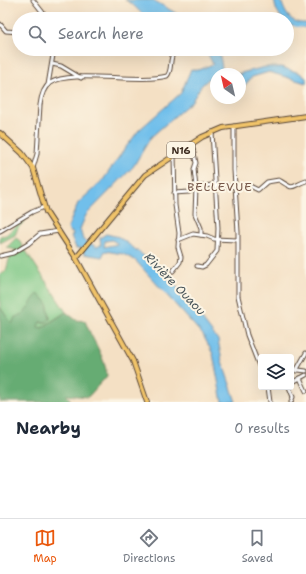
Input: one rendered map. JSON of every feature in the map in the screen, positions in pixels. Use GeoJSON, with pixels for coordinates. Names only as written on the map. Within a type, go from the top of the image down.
{"type":"FeatureCollection","features":[{"type":"Feature","properties":{"kind":"main road","name":"N16"},"geometry":{"type":"LineString","coordinates":[[76,258],[140,180],[174,154],[212,132],[234,126],[306,116]]}},
{"type":"Feature","properties":{"kind":"main road"},"geometry":{"type":"LineString","coordinates":[[0,134],[22,153],[33,168],[38,179],[44,207],[76,258],[133,361],[147,402]]}},
{"type":"Feature","properties":{"kind":"street"},"geometry":{"type":"LineString","coordinates":[[33,0],[42,12]]}},
{"type":"Feature","properties":{"kind":"street"},"geometry":{"type":"LineString","coordinates":[[0,24],[6,30],[12,31]]}},
{"type":"Feature","properties":{"kind":"street"},"geometry":{"type":"LineString","coordinates":[[33,168],[37,154],[41,98],[48,85],[53,56]]}},
{"type":"Feature","properties":{"kind":"street"},"geometry":{"type":"LineString","coordinates":[[48,85],[58,79],[108,78],[131,80],[167,76],[170,69],[170,60],[172,56]]}},
{"type":"Feature","properties":{"kind":"street"},"geometry":{"type":"LineString","coordinates":[[52,64],[62,66],[82,78]]}},
{"type":"Feature","properties":{"kind":"street"},"geometry":{"type":"LineString","coordinates":[[234,126],[238,296],[247,336],[258,364]]}},
{"type":"Feature","properties":{"kind":"street"},"geometry":{"type":"LineString","coordinates":[[197,266],[202,267],[210,262],[217,251],[219,239],[212,132]]}},
{"type":"Feature","properties":{"kind":"street"},"geometry":{"type":"LineString","coordinates":[[192,144],[196,163],[194,169],[196,187],[195,214],[201,228],[201,235]]}},
{"type":"Feature","properties":{"kind":"street"},"geometry":{"type":"LineString","coordinates":[[173,271],[180,262],[174,193],[174,154]]}},
{"type":"Feature","properties":{"kind":"street"},"geometry":{"type":"LineString","coordinates":[[174,193],[188,192],[196,187],[215,186],[252,186],[255,190],[258,190],[267,182],[279,180],[288,187],[292,187],[306,181]]}},
{"type":"Feature","properties":{"kind":"street"},"geometry":{"type":"LineString","coordinates":[[0,231],[32,212],[44,207]]}},
{"type":"Feature","properties":{"kind":"street"},"geometry":{"type":"LineString","coordinates":[[0,256],[13,253],[20,247],[28,244],[40,234],[59,231]]}},
{"type":"Feature","properties":{"kind":"street"},"geometry":{"type":"LineString","coordinates":[[178,240],[193,234],[214,239],[237,240]]}},
{"type":"Feature","properties":{"kind":"street"},"geometry":{"type":"LineString","coordinates":[[306,353],[296,371],[306,371]]}},
{"type":"Feature","properties":{"kind":"street"},"geometry":{"type":"LineString","coordinates":[[294,381],[306,375]]}},
{"type":"Feature","properties":{"kind":"street"},"geometry":{"type":"LineString","coordinates":[[300,378],[306,391]]}},
{"type":"Feature","properties":{"kind":"street"},"geometry":{"type":"LineString","coordinates":[[268,390],[270,402]]}},
{"type":"Feature","properties":{"kind":"street"},"geometry":{"type":"LineString","coordinates":[[290,390],[294,397],[291,402]]}},
{"type":"Feature","properties":{"kind":"green space"},"geometry":{"type":"Polygon","coordinates":[[[24,219],[15,235],[0,243],[0,236],[6,235],[24,219]]]}},
{"type":"Feature","properties":{"kind":"green space"},"geometry":{"type":"Polygon","coordinates":[[[16,238],[20,241],[24,251],[26,251],[66,312],[41,328],[38,327],[37,323],[47,322],[50,319],[47,302],[38,294],[31,307],[12,325],[0,307],[0,275],[6,271],[10,256],[16,250],[8,248],[8,246],[16,238]]]}},
{"type":"Feature","properties":{"kind":"green space"},"geometry":{"type":"Polygon","coordinates":[[[38,294],[47,302],[50,319],[47,322],[40,322],[38,327],[42,328],[66,312],[76,320],[85,321],[104,362],[107,376],[88,397],[66,395],[71,400],[69,402],[0,402],[0,307],[12,324],[15,317],[26,310],[38,294]]]}},
{"type":"Feature","properties":{"kind":"water"},"geometry":{"type":"Polygon","coordinates":[[[125,0],[153,0],[174,12],[140,12],[125,0]]]}},
{"type":"Feature","properties":{"kind":"water"},"geometry":{"type":"Polygon","coordinates":[[[274,0],[281,0],[286,12],[278,12],[274,0]]]}},
{"type":"Feature","properties":{"kind":"water"},"geometry":{"type":"Polygon","coordinates":[[[294,21],[306,23],[306,28],[294,25],[294,21]]]}},
{"type":"Feature","properties":{"kind":"water"},"geometry":{"type":"Polygon","coordinates":[[[209,56],[220,56],[222,68],[210,68],[210,78],[201,86],[192,101],[151,137],[133,167],[86,215],[80,229],[83,240],[97,247],[101,245],[100,238],[106,234],[119,237],[144,256],[179,289],[218,340],[222,361],[236,402],[222,402],[213,354],[203,335],[135,260],[123,254],[105,251],[102,257],[84,254],[83,248],[76,248],[71,236],[73,235],[72,232],[70,233],[68,227],[78,203],[103,180],[139,130],[181,93],[191,69],[198,70],[213,64],[209,56]],[[112,240],[105,241],[104,247],[118,244],[112,240]]]}},
{"type":"Feature","properties":{"kind":"water"},"geometry":{"type":"Polygon","coordinates":[[[265,67],[281,67],[300,73],[306,78],[306,83],[269,72],[252,77],[246,84],[246,72],[265,67]]]}},
{"type":"Feature","properties":{"kind":"waterway"},"geometry":{"type":"LineString","coordinates":[[294,24],[306,26]]}},
{"type":"Feature","properties":{"kind":"district","name":"BELLEVUE"},"geometry":{"type":"Point","coordinates":[220,187]}},
{"type":"Feature","properties":{"kind":"water label","name":"Rivière Ouaou"},"geometry":{"type":"Point","coordinates":[175,284]}}]}
